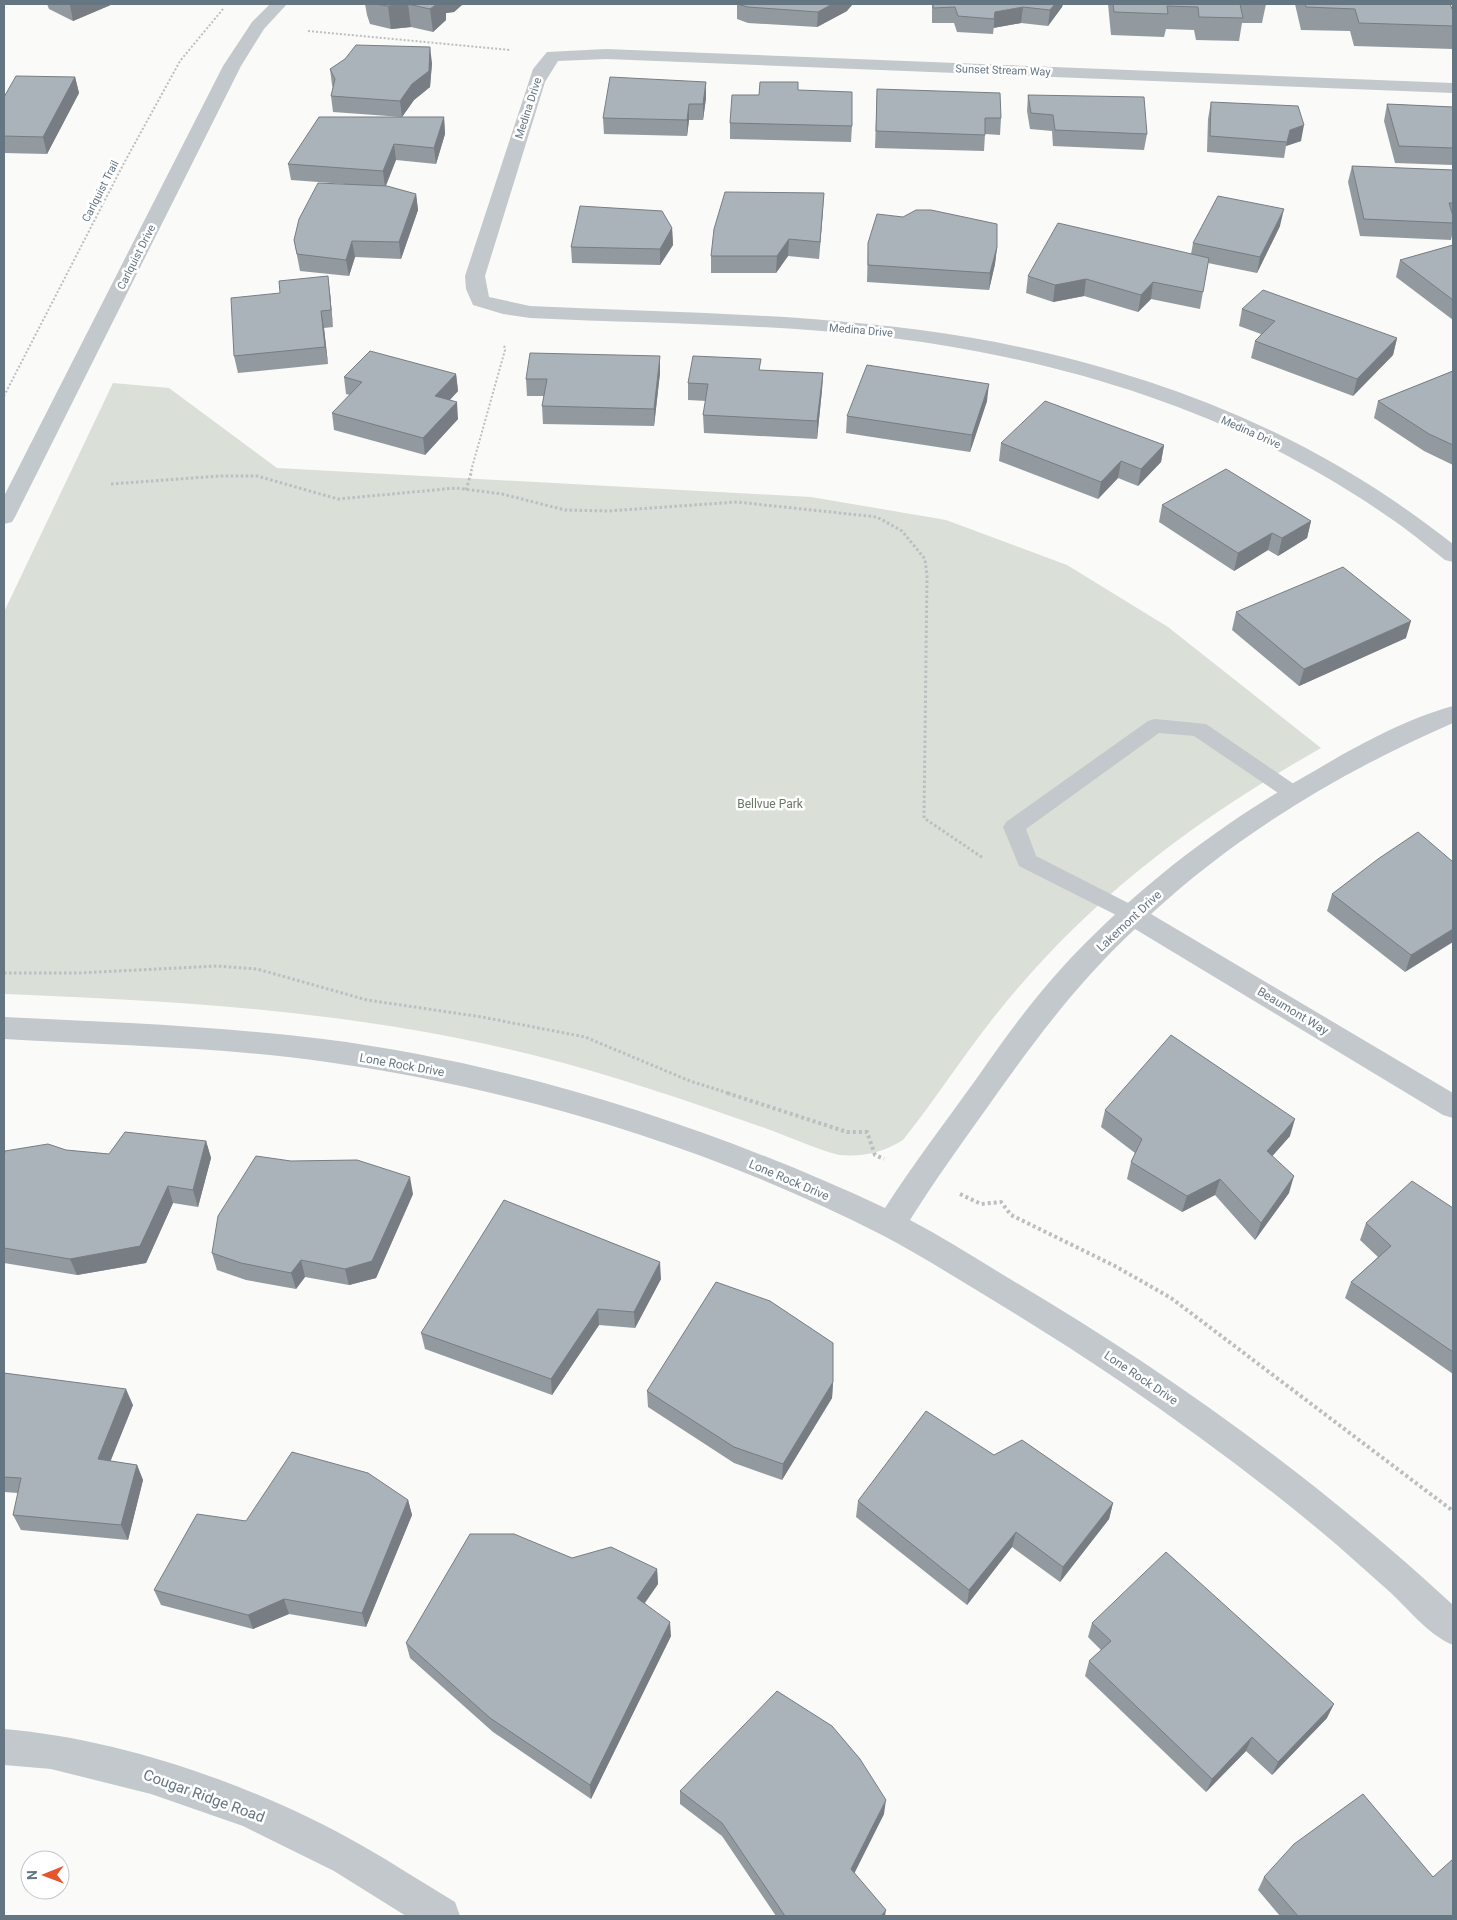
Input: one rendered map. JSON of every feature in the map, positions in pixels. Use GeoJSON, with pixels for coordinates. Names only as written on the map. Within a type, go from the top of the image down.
{"type":"FeatureCollection","features":[{"type":"Feature","properties":{"kind":"street","name":"Carlquist Drive"},"geometry":{"type":"LineString","coordinates":[[4,517],[232,66],[258,26],[279,4]]}},
{"type":"Feature","properties":{"kind":"street","name":"Sunset Stream Way"},"geometry":{"type":"LineString","coordinates":[[553,56],[606,54],[1453,88]]}},
{"type":"Feature","properties":{"kind":"street","name":"Medina Drive"},"geometry":{"type":"LineString","coordinates":[[553,56],[542,69],[536,82],[476,276],[476,289],[480,301],[503,308],[530,312],[826,326],[904,334],[981,346],[1055,362],[1127,383],[1199,408],[1276,442],[1358,486],[1453,555]]}},
{"type":"Feature","properties":{"kind":"street","name":"Lakemont Drive"},"geometry":{"type":"LineString","coordinates":[[891,1224],[921,1176],[1018,1042],[1071,977],[1132,915],[1188,867],[1235,832],[1294,794],[1358,756],[1453,714]]}},
{"type":"Feature","properties":{"kind":"street","name":"Beaumont Way"},"geometry":{"type":"LineString","coordinates":[[1132,915],[1453,1107]]}},
{"type":"Feature","properties":{"kind":"street","name":"Lone Rock Drive"},"geometry":{"type":"LineString","coordinates":[[4,1028],[206,1038],[311,1049],[427,1068],[544,1096],[658,1130],[774,1172],[891,1224],[1040,1311],[1168,1395],[1295,1489],[1453,1628]]}},
{"type":"Feature","properties":{"kind":"street","name":"Cougar Ridge Road"},"geometry":{"type":"LineString","coordinates":[[4,1747],[51,1751],[151,1776],[250,1810],[347,1858],[441,1916]]}},
{"type":"Feature","properties":{"kind":"lane"},"geometry":{"type":"LineString","coordinates":[[1132,915],[1027,860],[1014,827],[1155,726],[1200,729],[1294,794]]}},
{"type":"Feature","properties":{"kind":"path","name":"Carlquist Trail"},"geometry":{"type":"LineString","coordinates":[[4,396],[123,165],[180,60],[224,7]]}},
{"type":"Feature","properties":{"kind":"path"},"geometry":{"type":"LineString","coordinates":[[308,31],[491,47],[553,56]]}},
{"type":"Feature","properties":{"kind":"path"},"geometry":{"type":"LineString","coordinates":[[466,490],[505,350],[504,338],[480,301]]}},
{"type":"Feature","properties":{"kind":"path"},"geometry":{"type":"LineString","coordinates":[[111,484],[220,476],[257,476],[338,499],[456,488],[502,494],[574,510],[608,511],[737,502],[877,517],[902,530],[925,559],[927,576],[924,818],[987,861]]}},
{"type":"Feature","properties":{"kind":"path"},"geometry":{"type":"LineString","coordinates":[[4,973],[79,973],[217,966],[257,969],[367,1000],[585,1037],[690,1081],[847,1132],[867,1132],[875,1155]]}},
{"type":"Feature","properties":{"kind":"path"},"geometry":{"type":"LineString","coordinates":[[981,1204],[1001,1202],[1011,1215],[1115,1266],[1171,1298],[1453,1511]]}},
{"type":"Feature","properties":{"kind":"green space","name":"Bellvue Park"},"geometry":{"type":"Polygon","coordinates":[[[113,383],[169,388],[277,468],[811,497],[946,520],[1067,565],[1168,627],[1321,748],[1276,774],[1192,830],[1114,891],[1041,962],[1007,1001],[903,1140],[888,1148],[872,1153],[839,1155],[590,1070],[467,1040],[336,1018],[270,1011],[138,1000],[4,994],[4,612],[113,383]]]}},
{"type":"Feature","properties":{"kind":"building"},"geometry":{"type":"Polygon","coordinates":[[[375,4],[408,4],[388,6],[375,4]]]}},
{"type":"Feature","properties":{"kind":"building"},"geometry":{"type":"Polygon","coordinates":[[[408,4],[437,4],[430,9],[408,4]]]}},
{"type":"Feature","properties":{"kind":"building"},"geometry":{"type":"Polygon","coordinates":[[[737,4],[832,4],[818,12],[748,7],[737,4]]]}},
{"type":"Feature","properties":{"kind":"building"},"geometry":{"type":"Polygon","coordinates":[[[933,4],[1055,4],[1050,10],[1023,7],[995,12],[994,19],[958,16],[955,7],[933,8],[933,4]]]}},
{"type":"Feature","properties":{"kind":"building"},"geometry":{"type":"Polygon","coordinates":[[[1113,4],[1240,4],[1243,18],[1199,17],[1198,7],[1167,6],[1168,14],[1114,12],[1113,4]]]}},
{"type":"Feature","properties":{"kind":"building"},"geometry":{"type":"Polygon","coordinates":[[[1305,4],[1450,4],[1453,11],[1453,26],[1359,23],[1355,9],[1306,7],[1305,4]]]}},
{"type":"Feature","properties":{"kind":"building"},"geometry":{"type":"Polygon","coordinates":[[[356,45],[430,47],[429,71],[412,84],[400,101],[331,96],[335,79],[330,69],[345,59],[356,45]]]}},
{"type":"Feature","properties":{"kind":"building"},"geometry":{"type":"Polygon","coordinates":[[[16,76],[75,77],[43,137],[4,136],[4,97],[16,76]]]}},
{"type":"Feature","properties":{"kind":"building"},"geometry":{"type":"Polygon","coordinates":[[[610,77],[706,82],[703,104],[689,104],[687,120],[603,118],[610,77]]]}},
{"type":"Feature","properties":{"kind":"building"},"geometry":{"type":"Polygon","coordinates":[[[760,82],[798,82],[798,90],[852,92],[852,126],[730,123],[732,95],[759,95],[760,82]]]}},
{"type":"Feature","properties":{"kind":"building"},"geometry":{"type":"Polygon","coordinates":[[[877,89],[1000,93],[1001,118],[985,118],[985,135],[876,131],[877,89]]]}},
{"type":"Feature","properties":{"kind":"building"},"geometry":{"type":"Polygon","coordinates":[[[1028,95],[1144,97],[1147,134],[1055,130],[1053,115],[1031,113],[1028,95]]]}},
{"type":"Feature","properties":{"kind":"building"},"geometry":{"type":"Polygon","coordinates":[[[1211,102],[1298,106],[1304,125],[1290,130],[1287,142],[1210,136],[1211,102]]]}},
{"type":"Feature","properties":{"kind":"building"},"geometry":{"type":"Polygon","coordinates":[[[1387,104],[1453,107],[1453,148],[1399,146],[1387,104]]]}},
{"type":"Feature","properties":{"kind":"building"},"geometry":{"type":"Polygon","coordinates":[[[319,117],[444,117],[434,148],[394,144],[383,171],[288,164],[319,117]]]}},
{"type":"Feature","properties":{"kind":"building"},"geometry":{"type":"Polygon","coordinates":[[[1352,166],[1453,170],[1453,203],[1449,203],[1453,223],[1364,219],[1352,166]]]}},
{"type":"Feature","properties":{"kind":"building"},"geometry":{"type":"Polygon","coordinates":[[[318,183],[387,186],[416,194],[399,242],[352,241],[346,260],[297,254],[294,240],[299,219],[318,183]]]}},
{"type":"Feature","properties":{"kind":"building"},"geometry":{"type":"Polygon","coordinates":[[[725,192],[824,193],[820,242],[789,239],[777,256],[711,256],[714,229],[725,192]]]}},
{"type":"Feature","properties":{"kind":"building"},"geometry":{"type":"Polygon","coordinates":[[[1218,196],[1284,209],[1260,257],[1193,243],[1218,196]]]}},
{"type":"Feature","properties":{"kind":"building"},"geometry":{"type":"Polygon","coordinates":[[[580,206],[662,211],[672,228],[660,249],[571,247],[580,206]]]}},
{"type":"Feature","properties":{"kind":"building"},"geometry":{"type":"Polygon","coordinates":[[[916,210],[931,210],[997,224],[997,247],[990,273],[868,265],[868,243],[877,214],[903,217],[916,210]]]}},
{"type":"Feature","properties":{"kind":"building"},"geometry":{"type":"Polygon","coordinates":[[[1058,223],[1209,258],[1203,292],[1153,282],[1141,295],[1086,279],[1055,285],[1028,276],[1058,223]]]}},
{"type":"Feature","properties":{"kind":"building"},"geometry":{"type":"Polygon","coordinates":[[[1453,245],[1453,300],[1400,260],[1453,245]]]}},
{"type":"Feature","properties":{"kind":"building"},"geometry":{"type":"Polygon","coordinates":[[[328,276],[331,310],[321,311],[325,347],[234,356],[231,298],[280,293],[279,281],[328,276]]]}},
{"type":"Feature","properties":{"kind":"building"},"geometry":{"type":"Polygon","coordinates":[[[1263,290],[1397,338],[1357,379],[1255,341],[1275,321],[1242,309],[1263,290]]]}},
{"type":"Feature","properties":{"kind":"building"},"geometry":{"type":"Polygon","coordinates":[[[370,351],[456,374],[435,396],[457,402],[423,438],[332,413],[362,382],[344,377],[370,351]]]}},
{"type":"Feature","properties":{"kind":"building"},"geometry":{"type":"Polygon","coordinates":[[[530,353],[660,356],[654,409],[542,406],[547,379],[526,379],[530,353]]]}},
{"type":"Feature","properties":{"kind":"building"},"geometry":{"type":"Polygon","coordinates":[[[693,356],[761,359],[759,370],[823,373],[817,421],[703,415],[708,384],[688,383],[693,356]]]}},
{"type":"Feature","properties":{"kind":"building"},"geometry":{"type":"Polygon","coordinates":[[[867,365],[989,384],[972,435],[847,416],[867,365]]]}},
{"type":"Feature","properties":{"kind":"building"},"geometry":{"type":"Polygon","coordinates":[[[1453,371],[1453,445],[1429,434],[1378,401],[1453,371]]]}},
{"type":"Feature","properties":{"kind":"building"},"geometry":{"type":"Polygon","coordinates":[[[1045,401],[1164,445],[1141,469],[1121,461],[1101,482],[1001,443],[1045,401]]]}},
{"type":"Feature","properties":{"kind":"building"},"geometry":{"type":"Polygon","coordinates":[[[1226,469],[1311,521],[1282,538],[1272,533],[1238,553],[1162,505],[1226,469]]]}},
{"type":"Feature","properties":{"kind":"building"},"geometry":{"type":"Polygon","coordinates":[[[1343,567],[1411,621],[1304,669],[1236,612],[1343,567]]]}},
{"type":"Feature","properties":{"kind":"building"},"geometry":{"type":"Polygon","coordinates":[[[1418,832],[1453,862],[1453,929],[1411,955],[1332,894],[1418,832]]]}},
{"type":"Feature","properties":{"kind":"building"},"geometry":{"type":"Polygon","coordinates":[[[1171,1035],[1295,1119],[1267,1151],[1294,1176],[1261,1223],[1220,1179],[1187,1196],[1131,1162],[1142,1139],[1105,1110],[1171,1035]]]}},
{"type":"Feature","properties":{"kind":"building"},"geometry":{"type":"Polygon","coordinates":[[[125,1132],[206,1141],[193,1190],[168,1186],[140,1246],[70,1259],[4,1248],[5,1151],[48,1144],[66,1150],[109,1154],[125,1132]]]}},
{"type":"Feature","properties":{"kind":"building"},"geometry":{"type":"Polygon","coordinates":[[[256,1156],[291,1161],[357,1160],[410,1177],[372,1261],[345,1269],[301,1260],[291,1273],[241,1263],[212,1253],[218,1216],[256,1156]]]}},
{"type":"Feature","properties":{"kind":"building"},"geometry":{"type":"Polygon","coordinates":[[[1412,1181],[1453,1208],[1453,1352],[1351,1282],[1391,1246],[1366,1223],[1412,1181]]]}},
{"type":"Feature","properties":{"kind":"building"},"geometry":{"type":"Polygon","coordinates":[[[504,1200],[660,1262],[634,1312],[598,1309],[551,1379],[421,1333],[504,1200]]]}},
{"type":"Feature","properties":{"kind":"building"},"geometry":{"type":"Polygon","coordinates":[[[716,1282],[770,1301],[833,1343],[833,1382],[783,1464],[734,1447],[647,1391],[716,1282]]]}},
{"type":"Feature","properties":{"kind":"building"},"geometry":{"type":"Polygon","coordinates":[[[4,1373],[126,1389],[98,1459],[137,1465],[121,1525],[13,1515],[21,1478],[4,1477],[4,1373]]]}},
{"type":"Feature","properties":{"kind":"building"},"geometry":{"type":"Polygon","coordinates":[[[926,1411],[994,1455],[1022,1440],[1113,1503],[1063,1567],[1016,1532],[969,1590],[858,1501],[926,1411]]]}},
{"type":"Feature","properties":{"kind":"building"},"geometry":{"type":"Polygon","coordinates":[[[292,1452],[368,1473],[408,1500],[362,1613],[284,1599],[248,1615],[154,1590],[197,1514],[246,1521],[292,1452]]]}},
{"type":"Feature","properties":{"kind":"building"},"geometry":{"type":"Polygon","coordinates":[[[470,1534],[514,1534],[572,1558],[611,1547],[657,1569],[637,1598],[670,1622],[590,1785],[490,1718],[406,1643],[470,1534]]]}},
{"type":"Feature","properties":{"kind":"building"},"geometry":{"type":"Polygon","coordinates":[[[1166,1552],[1334,1704],[1278,1762],[1252,1737],[1212,1779],[1089,1661],[1111,1641],[1092,1623],[1166,1552]]]}},
{"type":"Feature","properties":{"kind":"building"},"geometry":{"type":"Polygon","coordinates":[[[777,1691],[832,1726],[860,1759],[886,1800],[851,1869],[886,1910],[881,1916],[785,1916],[722,1823],[680,1791],[777,1691]]]}},
{"type":"Feature","properties":{"kind":"building"},"geometry":{"type":"Polygon","coordinates":[[[1363,1794],[1433,1877],[1453,1859],[1453,1916],[1298,1916],[1264,1877],[1294,1844],[1363,1794]]]}}]}
